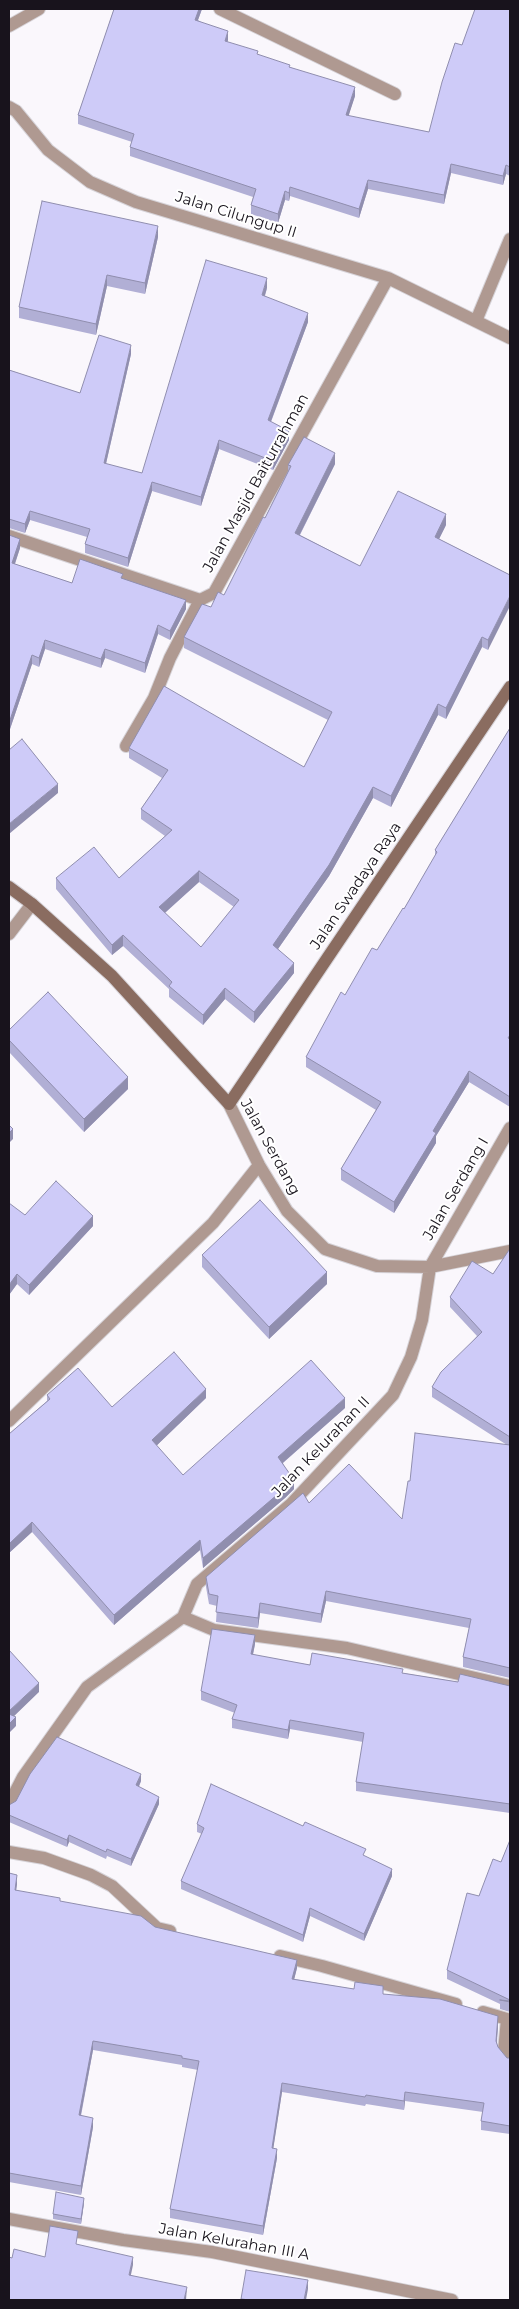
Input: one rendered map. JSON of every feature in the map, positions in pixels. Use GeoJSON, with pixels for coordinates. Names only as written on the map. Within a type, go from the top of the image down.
{"type":"FeatureCollection","features":[{"type":"Feature","properties":{"kind":"street"},"geometry":{"type":"LineString","coordinates":[[9,26],[39,9]]}},
{"type":"Feature","properties":{"kind":"street"},"geometry":{"type":"LineString","coordinates":[[220,9],[395,94]]}},
{"type":"Feature","properties":{"kind":"street","name":"Jalan Cilungup II"},"geometry":{"type":"LineString","coordinates":[[9,107],[16,111],[48,150],[90,182],[136,202],[388,278],[510,338]]}},
{"type":"Feature","properties":{"kind":"street"},"geometry":{"type":"LineString","coordinates":[[476,322],[510,238]]}},
{"type":"Feature","properties":{"kind":"street","name":"Jalan Masjid Baiturrahman"},"geometry":{"type":"LineString","coordinates":[[200,600],[214,593],[388,278]]}},
{"type":"Feature","properties":{"kind":"street"},"geometry":{"type":"LineString","coordinates":[[9,536],[200,600],[170,658],[154,698],[126,746]]}},
{"type":"Feature","properties":{"kind":"street","name":"Jalan Swadaya Raya"},"geometry":{"type":"LineString","coordinates":[[229,1104],[510,687]]}},
{"type":"Feature","properties":{"kind":"street","name":"Jalan Serdang"},"geometry":{"type":"LineString","coordinates":[[9,887],[32,904],[112,976],[229,1104],[259,1165],[287,1211],[325,1249],[377,1266],[430,1267],[510,1251]]}},
{"type":"Feature","properties":{"kind":"street"},"geometry":{"type":"LineString","coordinates":[[9,934],[32,904]]}},
{"type":"Feature","properties":{"kind":"street","name":"Jalan Serdang I"},"geometry":{"type":"LineString","coordinates":[[430,1267],[510,1128]]}},
{"type":"Feature","properties":{"kind":"street"},"geometry":{"type":"LineString","coordinates":[[9,1421],[213,1223],[259,1165]]}},
{"type":"Feature","properties":{"kind":"street","name":"Jalan Kelurahan II"},"geometry":{"type":"LineString","coordinates":[[183,1616],[197,1584],[291,1504],[393,1395],[411,1357],[422,1320],[430,1267]]}},
{"type":"Feature","properties":{"kind":"street"},"geometry":{"type":"LineString","coordinates":[[9,1804],[23,1777],[87,1686],[183,1616],[214,1630],[347,1648],[510,1686]]}},
{"type":"Feature","properties":{"kind":"street"},"geometry":{"type":"LineString","coordinates":[[9,1852],[44,1858],[91,1875],[112,1886],[157,1928],[186,1935]]}},
{"type":"Feature","properties":{"kind":"street"},"geometry":{"type":"LineString","coordinates":[[264,1952],[509,2014],[504,2051],[510,2059]]}},
{"type":"Feature","properties":{"kind":"street","name":"Jalan Kelurahan III A"},"geometry":{"type":"LineString","coordinates":[[9,2219],[123,2240],[212,2252],[452,2300]]}},
{"type":"Feature","properties":{"kind":"building"},"geometry":{"type":"Polygon","coordinates":[[[114,9],[199,9],[195,20],[228,31],[225,41],[258,51],[257,54],[290,65],[289,67],[355,87],[346,115],[429,132],[442,82],[455,43],[462,45],[475,9],[510,9],[510,167],[506,165],[503,176],[451,164],[444,195],[368,180],[359,209],[290,187],[289,193],[285,191],[278,214],[251,205],[256,189],[130,147],[134,134],[78,115],[114,9]]]}},
{"type":"Feature","properties":{"kind":"building"},"geometry":{"type":"Polygon","coordinates":[[[42,201],[158,226],[145,283],[107,275],[96,324],[19,307],[42,201]]]}},
{"type":"Feature","properties":{"kind":"building"},"geometry":{"type":"Polygon","coordinates":[[[206,260],[267,278],[262,295],[308,313],[268,420],[289,431],[273,461],[219,440],[201,497],[152,482],[128,558],[85,544],[90,529],[30,511],[25,524],[9,519],[9,370],[80,393],[99,335],[131,345],[104,463],[142,473],[206,260]]]}},
{"type":"Feature","properties":{"kind":"building"},"geometry":{"type":"Polygon","coordinates":[[[304,437],[335,453],[295,533],[360,566],[398,491],[446,514],[435,537],[510,575],[510,596],[488,640],[482,637],[446,708],[438,704],[391,796],[373,787],[329,865],[273,945],[294,963],[254,1012],[225,988],[203,1015],[169,986],[172,982],[123,935],[112,945],[56,878],[94,847],[119,878],[172,830],[141,809],[168,770],[129,748],[164,686],[304,767],[332,712],[184,637],[202,604],[211,607],[218,592],[224,595],[291,466],[288,465],[304,437]],[[199,871],[159,907],[201,947],[239,900],[199,871]]]}},
{"type":"Feature","properties":{"kind":"building"},"geometry":{"type":"Polygon","coordinates":[[[9,535],[20,539],[12,563],[72,583],[80,559],[123,574],[121,578],[186,600],[170,631],[158,625],[145,663],[105,649],[101,659],[45,640],[39,658],[32,655],[9,720],[9,535]]]}},
{"type":"Feature","properties":{"kind":"building"},"geometry":{"type":"Polygon","coordinates":[[[510,728],[510,1035],[508,1038],[510,1039],[510,1097],[469,1071],[433,1131],[436,1133],[394,1202],[341,1169],[381,1102],[306,1057],[341,992],[345,995],[372,948],[377,950],[404,909],[437,852],[435,850],[510,728]]]}},
{"type":"Feature","properties":{"kind":"building"},"geometry":{"type":"Polygon","coordinates":[[[22,739],[58,784],[9,824],[9,750],[22,739]]]}},
{"type":"Feature","properties":{"kind":"building"},"geometry":{"type":"Polygon","coordinates":[[[48,992],[128,1077],[84,1119],[9,1040],[9,1030],[48,992]]]}},
{"type":"Feature","properties":{"kind":"building"},"geometry":{"type":"Polygon","coordinates":[[[9,1125],[13,1129],[9,1133],[9,1125]]]}},
{"type":"Feature","properties":{"kind":"building"},"geometry":{"type":"Polygon","coordinates":[[[56,1181],[93,1216],[29,1285],[17,1274],[9,1285],[9,1203],[25,1215],[56,1181]]]}},
{"type":"Feature","properties":{"kind":"building"},"geometry":{"type":"Polygon","coordinates":[[[260,1200],[327,1272],[269,1327],[202,1255],[260,1200]]]}},
{"type":"Feature","properties":{"kind":"building"},"geometry":{"type":"Polygon","coordinates":[[[510,1249],[510,1437],[432,1387],[441,1372],[482,1332],[450,1297],[472,1261],[493,1274],[510,1249]]]}},
{"type":"Feature","properties":{"kind":"building"},"geometry":{"type":"Polygon","coordinates":[[[174,1352],[206,1389],[152,1440],[183,1475],[311,1360],[345,1398],[278,1457],[294,1480],[203,1558],[200,1540],[114,1615],[32,1522],[9,1544],[9,1434],[50,1399],[47,1395],[78,1368],[112,1407],[174,1352]]]}},
{"type":"Feature","properties":{"kind":"building"},"geometry":{"type":"Polygon","coordinates":[[[415,1433],[510,1445],[510,1668],[463,1657],[471,1619],[326,1591],[321,1614],[260,1603],[258,1618],[216,1612],[218,1596],[209,1594],[206,1577],[303,1493],[309,1503],[349,1464],[402,1519],[408,1481],[410,1481],[415,1433]]]}},
{"type":"Feature","properties":{"kind":"building"},"geometry":{"type":"Polygon","coordinates":[[[212,1629],[255,1635],[251,1654],[310,1665],[312,1653],[403,1669],[402,1673],[458,1682],[460,1674],[510,1686],[510,1804],[356,1782],[364,1733],[290,1720],[288,1730],[232,1719],[237,1705],[201,1691],[212,1629]]]}},
{"type":"Feature","properties":{"kind":"building"},"geometry":{"type":"Polygon","coordinates":[[[9,1650],[39,1683],[9,1711],[9,1650]]]}},
{"type":"Feature","properties":{"kind":"building"},"geometry":{"type":"Polygon","coordinates":[[[9,1714],[16,1717],[9,1724],[9,1714]]]}},
{"type":"Feature","properties":{"kind":"building"},"geometry":{"type":"Polygon","coordinates":[[[57,1737],[141,1774],[136,1785],[159,1797],[131,1859],[107,1849],[106,1852],[69,1835],[67,1840],[9,1815],[9,1805],[16,1801],[30,1774],[57,1737]]]}},
{"type":"Feature","properties":{"kind":"building"},"geometry":{"type":"Polygon","coordinates":[[[211,1784],[303,1826],[305,1822],[366,1849],[363,1855],[392,1869],[364,1934],[310,1908],[303,1935],[181,1881],[204,1828],[197,1824],[211,1784]]]}},
{"type":"Feature","properties":{"kind":"building"},"geometry":{"type":"Polygon","coordinates":[[[510,1840],[510,2000],[447,1970],[467,1893],[479,1896],[493,1859],[501,1862],[510,1840]]]}},
{"type":"Feature","properties":{"kind":"building"},"geometry":{"type":"Polygon","coordinates":[[[9,1873],[17,1875],[15,1890],[60,1898],[60,1901],[141,1916],[155,1927],[297,1960],[292,1979],[354,1989],[355,1982],[383,1986],[383,1994],[440,1999],[498,2016],[496,2041],[498,2047],[507,2058],[510,2058],[510,2126],[481,2121],[484,2103],[405,2092],[404,2101],[366,2095],[365,2097],[282,2083],[272,2148],[277,2149],[263,2226],[170,2209],[199,2061],[182,2058],[182,2056],[93,2041],[79,2115],[93,2118],[81,2186],[9,2173],[9,1873]]]}},
{"type":"Feature","properties":{"kind":"building"},"geometry":{"type":"Polygon","coordinates":[[[56,2192],[84,2198],[81,2219],[53,2214],[56,2192]]]}},
{"type":"Feature","properties":{"kind":"building"},"geometry":{"type":"Polygon","coordinates":[[[50,2226],[78,2231],[76,2244],[133,2257],[129,2275],[187,2287],[184,2300],[9,2300],[9,2257],[12,2258],[14,2249],[45,2257],[50,2226]]]}},
{"type":"Feature","properties":{"kind":"building"},"geometry":{"type":"Polygon","coordinates":[[[246,2270],[308,2280],[304,2300],[241,2299],[246,2270]]]}}]}
